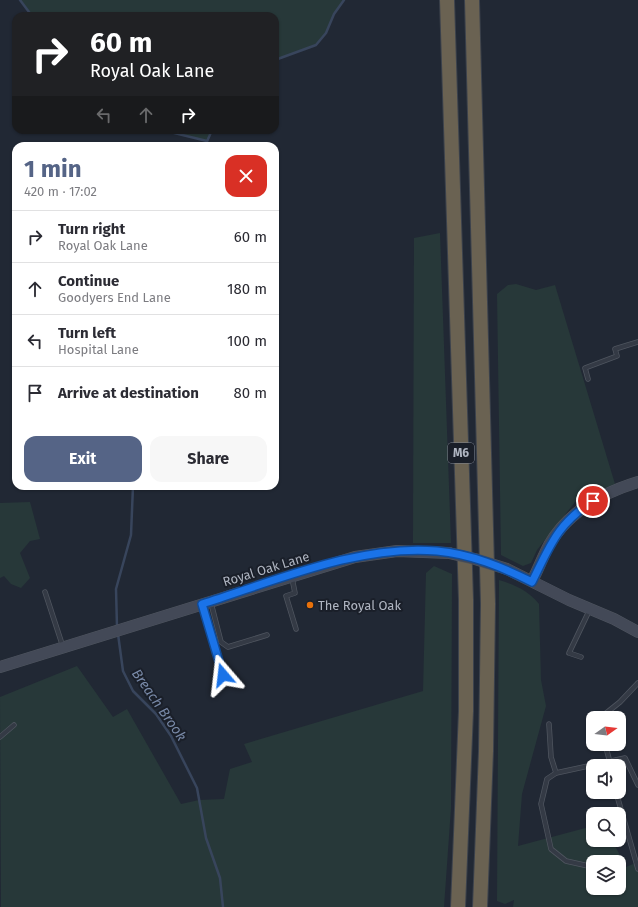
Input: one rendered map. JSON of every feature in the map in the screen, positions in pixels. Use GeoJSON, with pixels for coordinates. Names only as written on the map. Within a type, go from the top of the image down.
{"type":"FeatureCollection","features":[{"type":"Feature","properties":{"kind":"highway","name":"M6"},"geometry":{"type":"LineString","coordinates":[[447,0],[466,600],[466,711],[458,907]]}},
{"type":"Feature","properties":{"kind":"highway","name":"M6"},"geometry":{"type":"LineString","coordinates":[[472,0],[488,604],[486,752],[480,907]]}},
{"type":"Feature","properties":{"kind":"street"},"geometry":{"type":"LineString","coordinates":[[532,582],[548,546],[557,532],[571,518],[581,509],[609,492],[638,482]]}},
{"type":"Feature","properties":{"kind":"street","name":"Royal Oak Lane"},"geometry":{"type":"LineString","coordinates":[[63,647],[206,602],[370,554],[418,550],[449,553],[507,569],[638,632]]}},
{"type":"Feature","properties":{"kind":"street"},"geometry":{"type":"LineString","coordinates":[[0,667],[63,647]]}},
{"type":"Feature","properties":{"kind":"lane"},"geometry":{"type":"LineString","coordinates":[[588,379],[585,368],[617,356],[615,349],[638,342]]}},
{"type":"Feature","properties":{"kind":"lane"},"geometry":{"type":"LineString","coordinates":[[292,576],[295,593],[286,596],[296,629]]}},
{"type":"Feature","properties":{"kind":"lane"},"geometry":{"type":"LineString","coordinates":[[46,592],[63,647]]}},
{"type":"Feature","properties":{"kind":"lane"},"geometry":{"type":"LineString","coordinates":[[206,602],[221,642],[228,647],[267,635]]}},
{"type":"Feature","properties":{"kind":"lane"},"geometry":{"type":"LineString","coordinates":[[206,602],[223,675]]}},
{"type":"Feature","properties":{"kind":"lane"},"geometry":{"type":"LineString","coordinates":[[581,657],[569,653],[590,609]]}},
{"type":"Feature","properties":{"kind":"lane"},"geometry":{"type":"LineString","coordinates":[[609,711],[620,702],[638,683]]}},
{"type":"Feature","properties":{"kind":"lane"},"geometry":{"type":"LineString","coordinates":[[549,724],[551,757],[556,773]]}},
{"type":"Feature","properties":{"kind":"lane"},"geometry":{"type":"LineString","coordinates":[[0,737],[14,725]]}},
{"type":"Feature","properties":{"kind":"lane"},"geometry":{"type":"LineString","coordinates":[[626,760],[638,785]]}},
{"type":"Feature","properties":{"kind":"lane"},"geometry":{"type":"LineString","coordinates":[[586,766],[556,773],[547,779],[541,804],[551,850],[566,861],[586,865]]}},
{"type":"Feature","properties":{"kind":"lane"},"geometry":{"type":"LineString","coordinates":[[618,799],[638,869]]}},
{"type":"Feature","properties":{"kind":"shaded area"},"geometry":{"type":"Polygon","coordinates":[[[20,0],[344,0],[334,14],[326,33],[316,45],[279,59],[279,12],[30,12],[20,0]]]}},
{"type":"Feature","properties":{"kind":"shaded area"},"geometry":{"type":"Polygon","coordinates":[[[178,134],[210,134],[207,141],[178,134]]]}},
{"type":"Feature","properties":{"kind":"shaded area"},"geometry":{"type":"Polygon","coordinates":[[[440,233],[451,543],[413,543],[414,238],[440,233]]]}},
{"type":"Feature","properties":{"kind":"shaded area"},"geometry":{"type":"Polygon","coordinates":[[[516,284],[536,290],[555,285],[615,484],[575,502],[537,550],[531,563],[523,566],[501,555],[497,294],[508,285],[516,284]]]}},
{"type":"Feature","properties":{"kind":"shaded area"},"geometry":{"type":"Polygon","coordinates":[[[30,502],[40,539],[30,541],[20,553],[30,578],[21,588],[11,584],[4,576],[0,578],[0,503],[30,502]]]}},
{"type":"Feature","properties":{"kind":"shaded area"},"geometry":{"type":"Polygon","coordinates":[[[434,566],[452,574],[451,808],[444,907],[1,907],[0,697],[77,666],[113,717],[127,709],[181,804],[199,800],[224,799],[230,769],[252,762],[244,744],[423,691],[426,573],[434,566]]]}},
{"type":"Feature","properties":{"kind":"shaded area"},"geometry":{"type":"Polygon","coordinates":[[[499,580],[511,584],[531,595],[539,604],[541,680],[546,706],[522,794],[518,846],[586,828],[586,847],[616,847],[620,855],[586,855],[586,895],[626,895],[626,867],[638,862],[638,907],[513,907],[514,900],[505,904],[497,901],[499,580]]]}},
{"type":"Feature","properties":{"kind":"waterway"},"geometry":{"type":"LineString","coordinates":[[20,0],[29,12]]}},
{"type":"Feature","properties":{"kind":"waterway","name":"Breach Brook"},"geometry":{"type":"LineString","coordinates":[[279,59],[316,45],[326,33],[334,14],[344,0]]}},
{"type":"Feature","properties":{"kind":"waterway"},"geometry":{"type":"LineString","coordinates":[[178,134],[207,141]]}},
{"type":"Feature","properties":{"kind":"waterway","name":"Breach Brook"},"geometry":{"type":"LineString","coordinates":[[207,142],[210,134]]}},
{"type":"Feature","properties":{"kind":"waterway","name":"Breach Brook"},"geometry":{"type":"LineString","coordinates":[[117,627],[116,589],[131,535],[133,490]]}},
{"type":"Feature","properties":{"kind":"waterway","name":"Breach Brook"},"geometry":{"type":"LineString","coordinates":[[118,634],[123,671],[133,691],[156,714],[171,736],[197,788],[206,838],[220,878],[223,907]]}},
{"type":"Feature","properties":{"kind":"place","name":"The Royal Oak"},"geometry":{"type":"Point","coordinates":[310,605]}},
{"type":"Feature","properties":{"kind":"route"},"geometry":{"type":"LineString","coordinates":[[223,675],[202,604],[337,562],[370,554],[397,550],[438,551],[475,559],[507,569],[532,582],[548,546],[557,532],[581,509],[593,501]]}}]}
